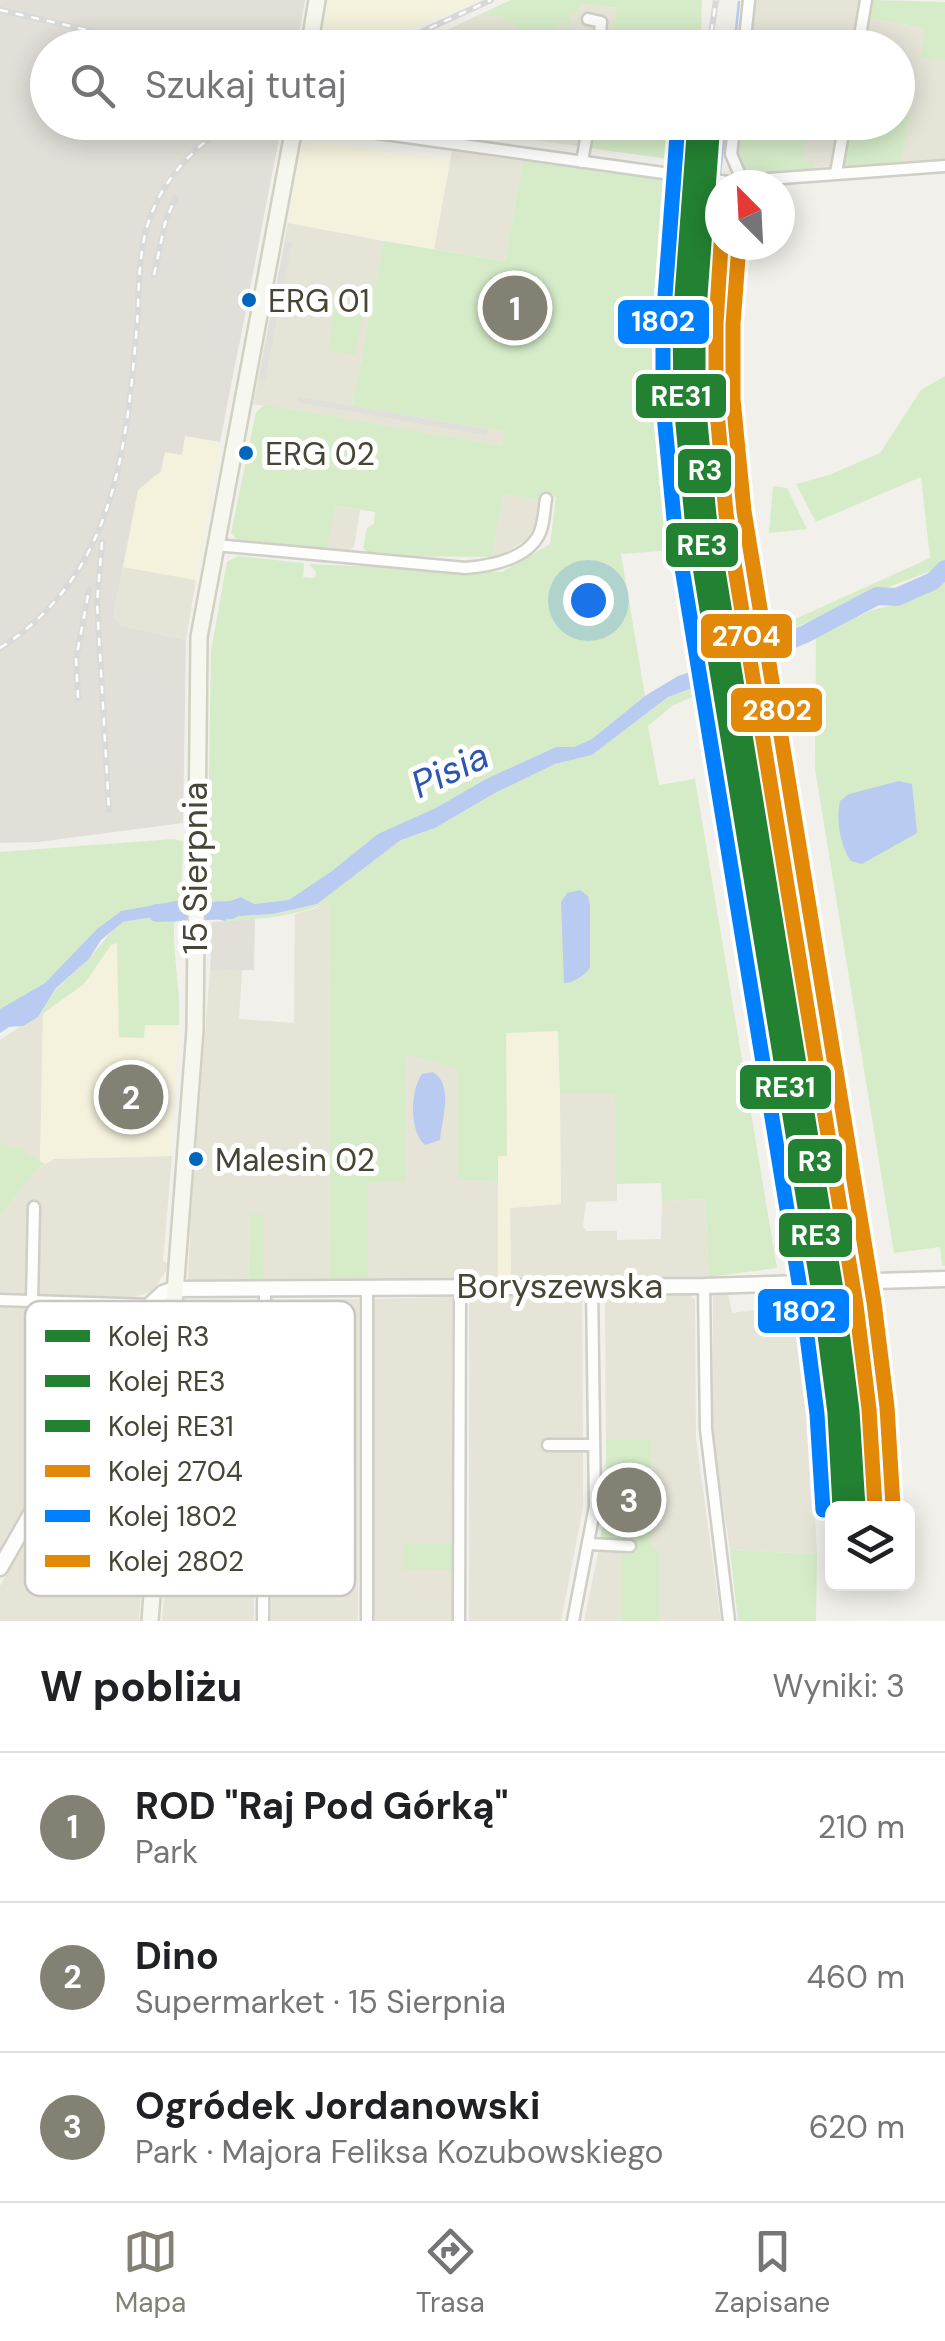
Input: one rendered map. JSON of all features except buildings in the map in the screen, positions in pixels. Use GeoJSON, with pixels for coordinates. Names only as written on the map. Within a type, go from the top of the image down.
{"type":"FeatureCollection","features":[{"type":"Feature","properties":{"kind":"main road"},"geometry":{"type":"LineString","coordinates":[[312,30],[317,0]]}},
{"type":"Feature","properties":{"kind":"main road","name":"15 Sierpnia"},"geometry":{"type":"LineString","coordinates":[[174,1301],[195,1030],[199,638],[294,140]]}},
{"type":"Feature","properties":{"kind":"main road","name":"15 Sierpnia"},"geometry":{"type":"LineString","coordinates":[[150,1621],[152,1596]]}},
{"type":"Feature","properties":{"kind":"street"},"geometry":{"type":"LineString","coordinates":[[746,30],[749,0]]}},
{"type":"Feature","properties":{"kind":"street"},"geometry":{"type":"LineString","coordinates":[[861,30],[866,0]]}},
{"type":"Feature","properties":{"kind":"street"},"geometry":{"type":"LineString","coordinates":[[588,19],[601,22],[600,30]]}},
{"type":"Feature","properties":{"kind":"street"},"geometry":{"type":"LineString","coordinates":[[425,140],[705,177]]}},
{"type":"Feature","properties":{"kind":"street"},"geometry":{"type":"LineString","coordinates":[[582,162],[586,140]]}},
{"type":"Feature","properties":{"kind":"street"},"geometry":{"type":"LineString","coordinates":[[733,140],[731,154],[738,170]]}},
{"type":"Feature","properties":{"kind":"street"},"geometry":{"type":"LineString","coordinates":[[836,173],[842,140]]}},
{"type":"Feature","properties":{"kind":"street"},"geometry":{"type":"LineString","coordinates":[[795,177],[945,166]]}},
{"type":"Feature","properties":{"kind":"street"},"geometry":{"type":"LineString","coordinates":[[215,545],[465,568],[489,566],[536,539],[546,499]]}},
{"type":"Feature","properties":{"kind":"street"},"geometry":{"type":"LineString","coordinates":[[0,1300],[32,1301],[34,1206]]}},
{"type":"Feature","properties":{"kind":"street","name":"Boryszewska"},"geometry":{"type":"LineString","coordinates":[[175,1289],[704,1286],[945,1279]]}},
{"type":"Feature","properties":{"kind":"street"},"geometry":{"type":"LineString","coordinates":[[573,1621],[594,1506],[592,1286]]}},
{"type":"Feature","properties":{"kind":"street"},"geometry":{"type":"LineString","coordinates":[[704,1286],[706,1429],[730,1621]]}},
{"type":"Feature","properties":{"kind":"street"},"geometry":{"type":"LineString","coordinates":[[459,1621],[460,1287]]}},
{"type":"Feature","properties":{"kind":"street"},"geometry":{"type":"LineString","coordinates":[[265,1288],[265,1301]]}},
{"type":"Feature","properties":{"kind":"street"},"geometry":{"type":"LineString","coordinates":[[366,1621],[368,1288]]}},
{"type":"Feature","properties":{"kind":"street"},"geometry":{"type":"LineString","coordinates":[[154,1301],[175,1289]]}},
{"type":"Feature","properties":{"kind":"street"},"geometry":{"type":"LineString","coordinates":[[548,1445],[594,1445]]}},
{"type":"Feature","properties":{"kind":"street"},"geometry":{"type":"LineString","coordinates":[[2,1561],[25,1521]]}},
{"type":"Feature","properties":{"kind":"street"},"geometry":{"type":"LineString","coordinates":[[588,1544],[630,1546]]}},
{"type":"Feature","properties":{"kind":"street"},"geometry":{"type":"LineString","coordinates":[[263,1596],[263,1621]]}},
{"type":"Feature","properties":{"kind":"shaded area"},"geometry":{"type":"Polygon","coordinates":[[[0,0],[305,0],[300,30],[30,30],[30,140],[279,140],[220,442],[185,436],[182,455],[165,452],[161,471],[138,490],[113,617],[121,626],[186,640],[183,823],[38,842],[0,843],[0,0]]]}},
{"type":"Feature","properties":{"kind":"shaded area"},"geometry":{"type":"Polygon","coordinates":[[[330,0],[480,0],[404,30],[324,30],[330,0]]]}},
{"type":"Feature","properties":{"kind":"shaded area"},"geometry":{"type":"Polygon","coordinates":[[[511,0],[702,18],[701,30],[447,30],[511,0]]]}},
{"type":"Feature","properties":{"kind":"shaded area"},"geometry":{"type":"Polygon","coordinates":[[[755,0],[860,0],[855,30],[752,30],[755,0]]]}},
{"type":"Feature","properties":{"kind":"shaded area"},"geometry":{"type":"Polygon","coordinates":[[[869,18],[926,28],[920,56],[945,61],[945,159],[901,162],[905,140],[915,140],[915,30],[867,30],[869,18]]]}},
{"type":"Feature","properties":{"kind":"shaded area"},"geometry":{"type":"Polygon","coordinates":[[[535,140],[690,140],[689,151],[670,150],[669,159],[535,140]]]}},
{"type":"Feature","properties":{"kind":"shaded area"},"geometry":{"type":"Polygon","coordinates":[[[804,140],[836,140],[832,166],[815,167],[802,162],[804,140]]]}},
{"type":"Feature","properties":{"kind":"shaded area"},"geometry":{"type":"Polygon","coordinates":[[[313,141],[450,161],[434,249],[288,223],[303,146],[313,141]]]}},
{"type":"Feature","properties":{"kind":"shaded area"},"geometry":{"type":"Polygon","coordinates":[[[452,151],[523,161],[505,261],[434,249],[452,151]]]}},
{"type":"Feature","properties":{"kind":"shaded area"},"geometry":{"type":"Polygon","coordinates":[[[243,215],[263,219],[239,346],[219,342],[243,215]]]}},
{"type":"Feature","properties":{"kind":"shaded area"},"geometry":{"type":"Polygon","coordinates":[[[288,223],[384,241],[352,406],[505,431],[502,446],[253,404],[288,223]]]}},
{"type":"Feature","properties":{"kind":"shaded area"},"geometry":{"type":"Polygon","coordinates":[[[285,241],[292,242],[265,380],[259,379],[285,241]]]}},
{"type":"Feature","properties":{"kind":"shaded area"},"geometry":{"type":"Polygon","coordinates":[[[298,397],[488,429],[486,435],[297,402],[298,397]]]}},
{"type":"Feature","properties":{"kind":"shaded area"},"geometry":{"type":"Polygon","coordinates":[[[185,436],[220,442],[196,580],[123,567],[138,490],[161,471],[164,452],[185,436]]]}},
{"type":"Feature","properties":{"kind":"shaded area"},"geometry":{"type":"Polygon","coordinates":[[[503,494],[539,500],[533,536],[492,557],[503,494]]]}},
{"type":"Feature","properties":{"kind":"shaded area"},"geometry":{"type":"Polygon","coordinates":[[[334,506],[360,510],[354,547],[346,553],[326,550],[334,506]]]}},
{"type":"Feature","properties":{"kind":"shaded area"},"geometry":{"type":"Polygon","coordinates":[[[123,567],[196,580],[186,640],[121,626],[113,617],[123,567]]]}},
{"type":"Feature","properties":{"kind":"shaded area"},"geometry":{"type":"Polygon","coordinates":[[[139,677],[163,684],[163,717],[157,719],[163,720],[163,757],[139,757],[139,677]]]}},
{"type":"Feature","properties":{"kind":"shaded area"},"geometry":{"type":"Polygon","coordinates":[[[329,900],[330,1282],[263,1282],[263,1215],[250,1215],[248,1283],[190,1282],[191,1214],[210,971],[242,970],[239,1019],[294,1023],[295,914],[329,900]]]}},
{"type":"Feature","properties":{"kind":"shaded area"},"geometry":{"type":"Polygon","coordinates":[[[255,919],[254,970],[210,971],[212,922],[255,919]]]}},
{"type":"Feature","properties":{"kind":"shaded area"},"geometry":{"type":"Polygon","coordinates":[[[117,942],[144,1025],[179,1025],[170,1156],[54,1159],[45,1164],[40,1162],[43,1012],[84,984],[117,942]]]}},
{"type":"Feature","properties":{"kind":"shaded area"},"geometry":{"type":"Polygon","coordinates":[[[43,1012],[40,1162],[19,1148],[0,1143],[0,1040],[43,1012]]]}},
{"type":"Feature","properties":{"kind":"shaded area"},"geometry":{"type":"Polygon","coordinates":[[[558,1031],[561,1204],[510,1208],[511,1278],[498,1279],[498,1156],[507,1155],[505,1033],[558,1031]]]}},
{"type":"Feature","properties":{"kind":"shaded area"},"geometry":{"type":"Polygon","coordinates":[[[405,1055],[457,1067],[457,1180],[498,1181],[498,1279],[368,1281],[368,1183],[405,1181],[405,1055]]]}},
{"type":"Feature","properties":{"kind":"shaded area"},"geometry":{"type":"Polygon","coordinates":[[[560,1094],[616,1094],[617,1201],[586,1202],[586,1231],[617,1231],[617,1240],[661,1239],[662,1201],[705,1199],[709,1277],[511,1278],[510,1208],[561,1204],[560,1094]]]}},
{"type":"Feature","properties":{"kind":"shaded area"},"geometry":{"type":"Polygon","coordinates":[[[172,1156],[163,1261],[167,1263],[166,1271],[152,1291],[117,1299],[38,1296],[41,1203],[31,1202],[26,1296],[0,1295],[0,1216],[36,1170],[54,1159],[172,1156]]]}},
{"type":"Feature","properties":{"kind":"shaded area"},"geometry":{"type":"Polygon","coordinates":[[[728,1293],[732,1313],[796,1304],[808,1386],[817,1554],[730,1550],[713,1438],[713,1294],[728,1293]]]}},
{"type":"Feature","properties":{"kind":"shaded area"},"geometry":{"type":"Polygon","coordinates":[[[689,1294],[695,1300],[696,1439],[721,1621],[659,1621],[659,1551],[651,1550],[651,1440],[606,1440],[605,1300],[611,1295],[689,1294]]]}},
{"type":"Feature","properties":{"kind":"shaded area"},"geometry":{"type":"Polygon","coordinates":[[[582,1295],[583,1441],[547,1441],[542,1445],[547,1450],[583,1450],[583,1508],[561,1621],[469,1621],[469,1297],[582,1295]]]}},
{"type":"Feature","properties":{"kind":"shaded area"},"geometry":{"type":"Polygon","coordinates":[[[452,1297],[452,1544],[404,1544],[404,1570],[452,1570],[452,1621],[372,1621],[373,1299],[452,1297]]]}},
{"type":"Feature","properties":{"kind":"shaded area"},"geometry":{"type":"Polygon","coordinates":[[[359,1299],[358,1621],[271,1621],[271,1596],[355,1596],[355,1301],[280,1300],[359,1299]]]}},
{"type":"Feature","properties":{"kind":"shaded area"},"geometry":{"type":"Polygon","coordinates":[[[0,1307],[25,1308],[25,1508],[0,1551],[0,1307]]]}},
{"type":"Feature","properties":{"kind":"shaded area"},"geometry":{"type":"Polygon","coordinates":[[[25,1541],[25,1596],[141,1596],[139,1621],[0,1621],[0,1586],[25,1541]]]}},
{"type":"Feature","properties":{"kind":"shaded area"},"geometry":{"type":"Polygon","coordinates":[[[599,1549],[622,1550],[622,1621],[584,1621],[599,1549]]]}},
{"type":"Feature","properties":{"kind":"shaded area"},"geometry":{"type":"Polygon","coordinates":[[[164,1596],[254,1596],[254,1621],[162,1621],[164,1596]]]}},
{"type":"Feature","properties":{"kind":"green space"},"geometry":{"type":"Polygon","coordinates":[[[511,0],[702,0],[701,30],[613,30],[616,8],[581,4],[579,12],[570,14],[569,25],[558,23],[557,30],[516,30],[517,24],[504,22],[504,17],[481,14],[511,0]]]}},
{"type":"Feature","properties":{"kind":"green space"},"geometry":{"type":"Polygon","coordinates":[[[872,0],[945,2],[945,61],[920,57],[925,28],[869,18],[872,0]]]}},
{"type":"Feature","properties":{"kind":"green space"},"geometry":{"type":"Polygon","coordinates":[[[590,140],[690,140],[689,151],[670,150],[669,159],[589,148],[590,140]]]}},
{"type":"Feature","properties":{"kind":"green space"},"geometry":{"type":"Polygon","coordinates":[[[736,140],[805,140],[803,161],[814,161],[815,167],[832,166],[795,170],[744,170],[735,150],[736,140]]]}},
{"type":"Feature","properties":{"kind":"green space"},"geometry":{"type":"Polygon","coordinates":[[[848,140],[905,140],[901,162],[843,167],[848,140]]]}},
{"type":"Feature","properties":{"kind":"green space"},"geometry":{"type":"Polygon","coordinates":[[[523,161],[666,179],[659,361],[673,543],[661,551],[621,554],[645,696],[592,739],[574,747],[556,747],[486,779],[289,900],[254,904],[241,897],[225,903],[207,903],[211,651],[227,562],[238,556],[304,563],[303,577],[315,578],[316,572],[309,564],[502,572],[550,544],[556,497],[540,494],[539,500],[503,494],[492,557],[371,556],[363,548],[375,512],[335,506],[326,550],[238,541],[231,533],[256,412],[265,405],[502,446],[504,431],[352,406],[384,241],[505,261],[523,161]]]}},
{"type":"Feature","properties":{"kind":"green space"},"geometry":{"type":"Polygon","coordinates":[[[335,305],[364,310],[355,355],[328,351],[335,305]]]}},
{"type":"Feature","properties":{"kind":"green space"},"geometry":{"type":"Polygon","coordinates":[[[945,376],[945,562],[741,653],[740,644],[930,558],[921,477],[816,522],[796,484],[880,453],[921,390],[945,376]]]}},
{"type":"Feature","properties":{"kind":"green space"},"geometry":{"type":"Polygon","coordinates":[[[773,486],[787,488],[807,529],[769,533],[773,486]]]}},
{"type":"Feature","properties":{"kind":"green space"},"geometry":{"type":"Polygon","coordinates":[[[945,577],[942,1266],[940,1247],[894,1253],[815,769],[816,637],[872,610],[904,603],[945,577]]]}},
{"type":"Feature","properties":{"kind":"green space"},"geometry":{"type":"Polygon","coordinates":[[[730,674],[731,680],[672,706],[648,726],[659,785],[695,779],[777,1268],[709,1277],[705,1199],[662,1201],[661,1183],[616,1184],[615,1094],[560,1094],[558,1031],[506,1033],[507,1156],[498,1156],[498,1181],[457,1180],[457,1068],[406,1055],[405,1182],[368,1183],[368,1281],[330,1282],[329,901],[278,916],[225,921],[225,917],[273,914],[317,904],[401,840],[435,828],[555,764],[592,755],[668,697],[730,674]]]}},
{"type":"Feature","properties":{"kind":"green space"},"geometry":{"type":"Polygon","coordinates":[[[183,841],[181,900],[121,911],[97,929],[45,983],[0,1009],[0,852],[183,841]]]}},
{"type":"Feature","properties":{"kind":"green space"},"geometry":{"type":"Polygon","coordinates":[[[181,917],[174,923],[179,1025],[145,1025],[144,1038],[119,1037],[117,943],[111,945],[84,984],[38,1017],[56,989],[89,959],[114,928],[124,922],[181,917]]]}},
{"type":"Feature","properties":{"kind":"green space"},"geometry":{"type":"Polygon","coordinates":[[[0,1143],[19,1148],[45,1164],[0,1216],[0,1143]]]}},
{"type":"Feature","properties":{"kind":"green space"},"geometry":{"type":"Polygon","coordinates":[[[250,1214],[264,1215],[263,1282],[248,1283],[250,1214]]]}},
{"type":"Feature","properties":{"kind":"green space"},"geometry":{"type":"Polygon","coordinates":[[[606,1440],[651,1440],[651,1549],[659,1550],[659,1621],[622,1621],[622,1550],[634,1550],[634,1541],[600,1540],[606,1510],[606,1440]]]}},
{"type":"Feature","properties":{"kind":"green space"},"geometry":{"type":"Polygon","coordinates":[[[404,1544],[452,1544],[452,1570],[404,1570],[404,1544]]]}},
{"type":"Feature","properties":{"kind":"green space"},"geometry":{"type":"Polygon","coordinates":[[[730,1550],[817,1554],[816,1621],[738,1621],[730,1550]]]}},
{"type":"Feature","properties":{"kind":"water"},"geometry":{"type":"Polygon","coordinates":[[[726,651],[730,674],[668,697],[592,755],[555,764],[435,828],[401,840],[317,904],[273,914],[225,917],[225,921],[207,917],[207,903],[225,903],[241,897],[254,904],[289,900],[378,834],[556,747],[574,747],[592,739],[645,696],[678,676],[706,667],[726,651]]]}},
{"type":"Feature","properties":{"kind":"water"},"geometry":{"type":"Polygon","coordinates":[[[899,781],[912,784],[917,833],[862,864],[851,861],[840,832],[840,801],[849,794],[899,781]]]}},
{"type":"Feature","properties":{"kind":"water"},"geometry":{"type":"Polygon","coordinates":[[[580,890],[588,896],[590,905],[590,967],[579,978],[564,983],[561,902],[567,893],[580,890]]]}},
{"type":"Feature","properties":{"kind":"water"},"geometry":{"type":"Polygon","coordinates":[[[181,900],[181,917],[123,922],[56,988],[38,1017],[0,1033],[0,1009],[45,983],[97,929],[121,911],[181,900]]]}},
{"type":"Feature","properties":{"kind":"water"},"geometry":{"type":"Polygon","coordinates":[[[433,1072],[443,1085],[444,1113],[440,1140],[425,1145],[416,1130],[413,1100],[422,1074],[433,1072]]]}},
{"type":"Feature","properties":{"kind":"waterway"},"geometry":{"type":"LineString","coordinates":[[736,30],[739,2]]}},
{"type":"Feature","properties":{"kind":"waterway"},"geometry":{"type":"LineString","coordinates":[[720,170],[724,140]]}},
{"type":"Feature","properties":{"kind":"waterway"},"geometry":{"type":"LineString","coordinates":[[700,189],[692,352],[703,570]]}},
{"type":"Feature","properties":{"kind":"waterway","name":"Pisia"},"geometry":{"type":"LineString","coordinates":[[706,676],[805,634],[877,596],[897,597],[933,581],[945,569]]}},
{"type":"Feature","properties":{"kind":"waterway","name":"Pisia"},"geometry":{"type":"LineString","coordinates":[[157,913],[231,910]]}},
{"type":"Feature","properties":{"kind":"railway"},"geometry":{"type":"LineString","coordinates":[[425,30],[491,0]]}},
{"type":"Feature","properties":{"kind":"railway"},"geometry":{"type":"LineString","coordinates":[[712,30],[716,0]]}},
{"type":"Feature","properties":{"kind":"railway"},"geometry":{"type":"LineString","coordinates":[[0,10],[87,30]]}},
{"type":"Feature","properties":{"kind":"railway"},"geometry":{"type":"LineString","coordinates":[[0,648],[38,618],[68,584],[91,547],[108,507],[127,419],[140,264],[147,227],[169,180],[208,140]]}},
{"type":"Feature","properties":{"kind":"railway"},"geometry":{"type":"LineString","coordinates":[[691,158],[694,140]]}},
{"type":"Feature","properties":{"kind":"railway"},"geometry":{"type":"LineString","coordinates":[[154,275],[165,223],[175,198]]}},
{"type":"Feature","properties":{"kind":"railway"},"geometry":{"type":"LineString","coordinates":[[102,542],[97,603],[109,810]]}},
{"type":"Feature","properties":{"kind":"railway"},"geometry":{"type":"LineString","coordinates":[[78,698],[76,659],[89,590]]}},
{"type":"Feature","properties":{"kind":"rail line","name":"1802"},"geometry":{"type":"LineString","coordinates":[[677,140],[663,323],[663,404],[674,519],[804,1313],[817,1414],[823,1510]]}},
{"type":"Feature","properties":{"kind":"rail line","name":"RE31"},"geometry":{"type":"LineString","coordinates":[[694,140],[680,323],[681,403],[692,518],[822,1311],[835,1413],[840,1501]]}},
{"type":"Feature","properties":{"kind":"rail line","name":"RE3"},"geometry":{"type":"LineString","coordinates":[[700,140],[687,316],[693,475],[709,597],[828,1310],[840,1400],[846,1501]]}},
{"type":"Feature","properties":{"kind":"rail line","name":"R3"},"geometry":{"type":"LineString","coordinates":[[712,140],[698,323],[698,401],[709,516],[839,1308],[852,1411],[858,1501]]}},
{"type":"Feature","properties":{"kind":"rail line","name":"2704"},"geometry":{"type":"LineString","coordinates":[[720,260],[716,400],[726,514],[856,1305],[869,1409],[875,1501]]}},
{"type":"Feature","properties":{"kind":"rail line","name":"2802"},"geometry":{"type":"LineString","coordinates":[[738,260],[733,399],[744,511],[874,1302],[887,1407],[893,1501]]}},
{"type":"Feature","properties":{"kind":"place","name":"ERG 01"},"geometry":{"type":"Point","coordinates":[249,300]}},
{"type":"Feature","properties":{"kind":"place","name":"ROD \"Raj Pod Górką\""},"geometry":{"type":"Point","coordinates":[515,308]}},
{"type":"Feature","properties":{"kind":"place","name":"ERG 02"},"geometry":{"type":"Point","coordinates":[246,453]}},
{"type":"Feature","properties":{"kind":"place","name":"Dino"},"geometry":{"type":"Point","coordinates":[131,1097]}},
{"type":"Feature","properties":{"kind":"place","name":"Malesin 02"},"geometry":{"type":"Point","coordinates":[196,1159]}},
{"type":"Feature","properties":{"kind":"place","name":"Ogródek Jordanowski"},"geometry":{"type":"Point","coordinates":[629,1500]}}]}
